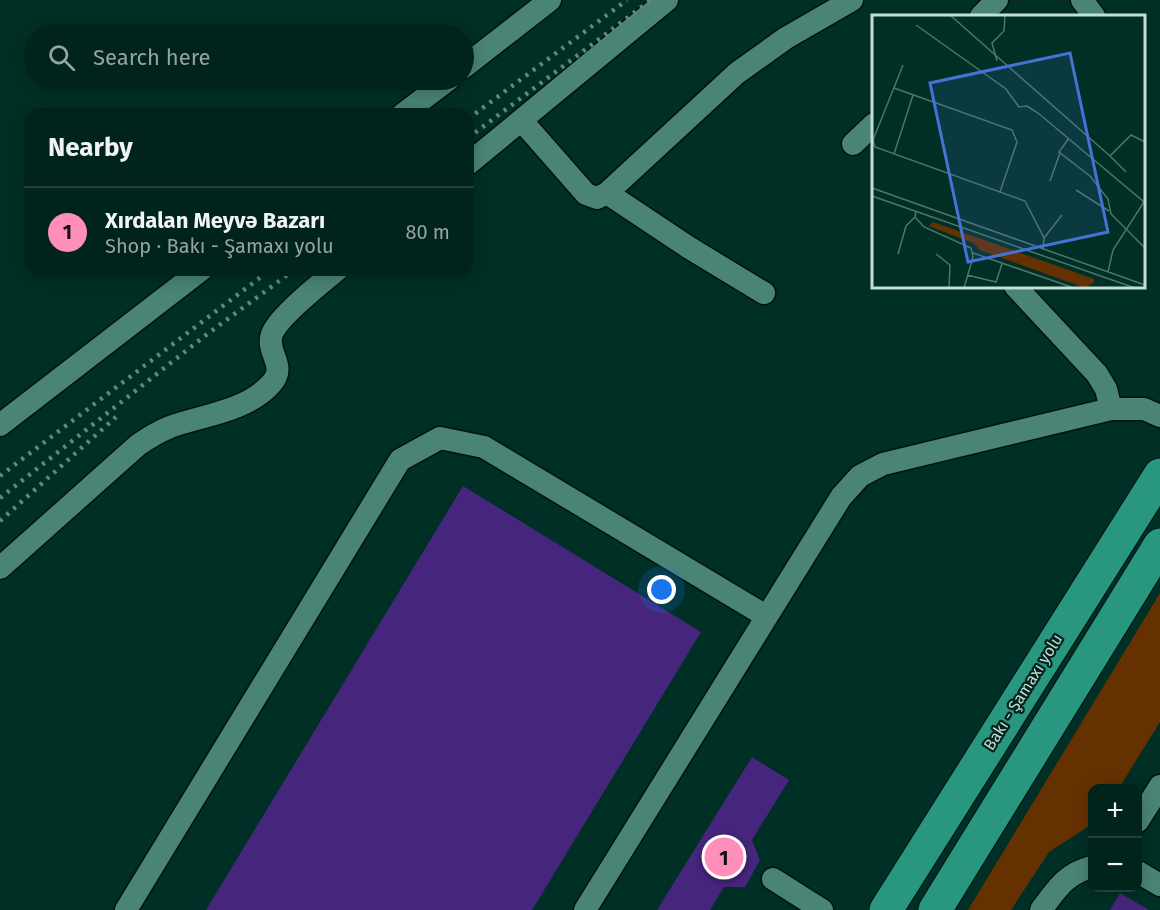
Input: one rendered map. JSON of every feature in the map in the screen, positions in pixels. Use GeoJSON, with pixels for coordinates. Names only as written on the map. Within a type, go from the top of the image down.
{"type":"FeatureCollection","features":[{"type":"Feature","properties":{"kind":"highway","name":"Bakı - Şamaxı yolu"},"geometry":{"type":"LineString","coordinates":[[886,910],[1160,475]]}},
{"type":"Feature","properties":{"kind":"highway"},"geometry":{"type":"LineString","coordinates":[[935,910],[1160,545]]}},
{"type":"Feature","properties":{"kind":"street"},"geometry":{"type":"LineString","coordinates":[[474,59],[550,0]]}},
{"type":"Feature","properties":{"kind":"street"},"geometry":{"type":"LineString","coordinates":[[474,159],[667,0]]}},
{"type":"Feature","properties":{"kind":"street"},"geometry":{"type":"LineString","coordinates":[[522,121],[586,194],[597,198],[607,193],[738,73],[786,38],[852,0]]}},
{"type":"Feature","properties":{"kind":"street"},"geometry":{"type":"LineString","coordinates":[[982,15],[997,0]]}},
{"type":"Feature","properties":{"kind":"street"},"geometry":{"type":"LineString","coordinates":[[1082,0],[1093,15]]}},
{"type":"Feature","properties":{"kind":"street"},"geometry":{"type":"LineString","coordinates":[[411,108],[435,90]]}},
{"type":"Feature","properties":{"kind":"street"},"geometry":{"type":"LineString","coordinates":[[853,144],[872,125]]}},
{"type":"Feature","properties":{"kind":"street"},"geometry":{"type":"LineString","coordinates":[[607,193],[688,247],[764,293]]}},
{"type":"Feature","properties":{"kind":"street"},"geometry":{"type":"LineString","coordinates":[[0,425],[193,276]]}},
{"type":"Feature","properties":{"kind":"street"},"geometry":{"type":"LineString","coordinates":[[0,568],[138,445],[171,427],[229,410],[269,387],[277,377],[278,367],[271,345],[271,335],[278,323],[330,276]]}},
{"type":"Feature","properties":{"kind":"street"},"geometry":{"type":"LineString","coordinates":[[1017,288],[1097,374],[1106,389],[1111,410]]}},
{"type":"Feature","properties":{"kind":"street"},"geometry":{"type":"LineString","coordinates":[[585,910],[841,497],[860,476],[883,464],[1111,410],[1144,409],[1160,416]]}},
{"type":"Feature","properties":{"kind":"street"},"geometry":{"type":"LineString","coordinates":[[126,910],[400,460],[440,438],[484,447],[766,616]]}},
{"type":"Feature","properties":{"kind":"street"},"geometry":{"type":"LineString","coordinates":[[1142,813],[1160,786]]}},
{"type":"Feature","properties":{"kind":"street"},"geometry":{"type":"LineString","coordinates":[[1041,910],[1060,884],[1077,871],[1088,868]]}},
{"type":"Feature","properties":{"kind":"street"},"geometry":{"type":"LineString","coordinates":[[1142,875],[1160,885]]}},
{"type":"Feature","properties":{"kind":"street"},"geometry":{"type":"LineString","coordinates":[[773,879],[822,910]]}},
{"type":"Feature","properties":{"kind":"shaded area"},"geometry":{"type":"Polygon","coordinates":[[[1160,593],[1160,722],[1121,784],[1088,784],[1088,827],[1049,852],[1011,910],[968,910],[1160,593]]]}},
{"type":"Feature","properties":{"kind":"building"},"geometry":{"type":"Polygon","coordinates":[[[463,486],[701,632],[532,910],[206,910],[463,486]]]}},
{"type":"Feature","properties":{"kind":"building"},"geometry":{"type":"Polygon","coordinates":[[[752,757],[789,780],[752,840],[760,860],[745,887],[724,887],[710,910],[657,910],[752,757]]]}},
{"type":"Feature","properties":{"kind":"building"},"geometry":{"type":"Polygon","coordinates":[[[1120,893],[1149,910],[1110,910],[1120,893]]]}},
{"type":"Feature","properties":{"kind":"railway"},"geometry":{"type":"LineString","coordinates":[[474,115],[627,0]]}},
{"type":"Feature","properties":{"kind":"railway"},"geometry":{"type":"LineString","coordinates":[[474,133],[651,0]]}},
{"type":"Feature","properties":{"kind":"railway"},"geometry":{"type":"LineString","coordinates":[[0,476],[262,276]]}},
{"type":"Feature","properties":{"kind":"railway"},"geometry":{"type":"LineString","coordinates":[[0,498],[206,335],[286,276]]}},
{"type":"Feature","properties":{"kind":"railway"},"geometry":{"type":"LineString","coordinates":[[0,521],[116,417]]}},
{"type":"Feature","properties":{"kind":"place","name":"Xırdalan Meyvə Bazarı"},"geometry":{"type":"Point","coordinates":[724,857]}}]}
